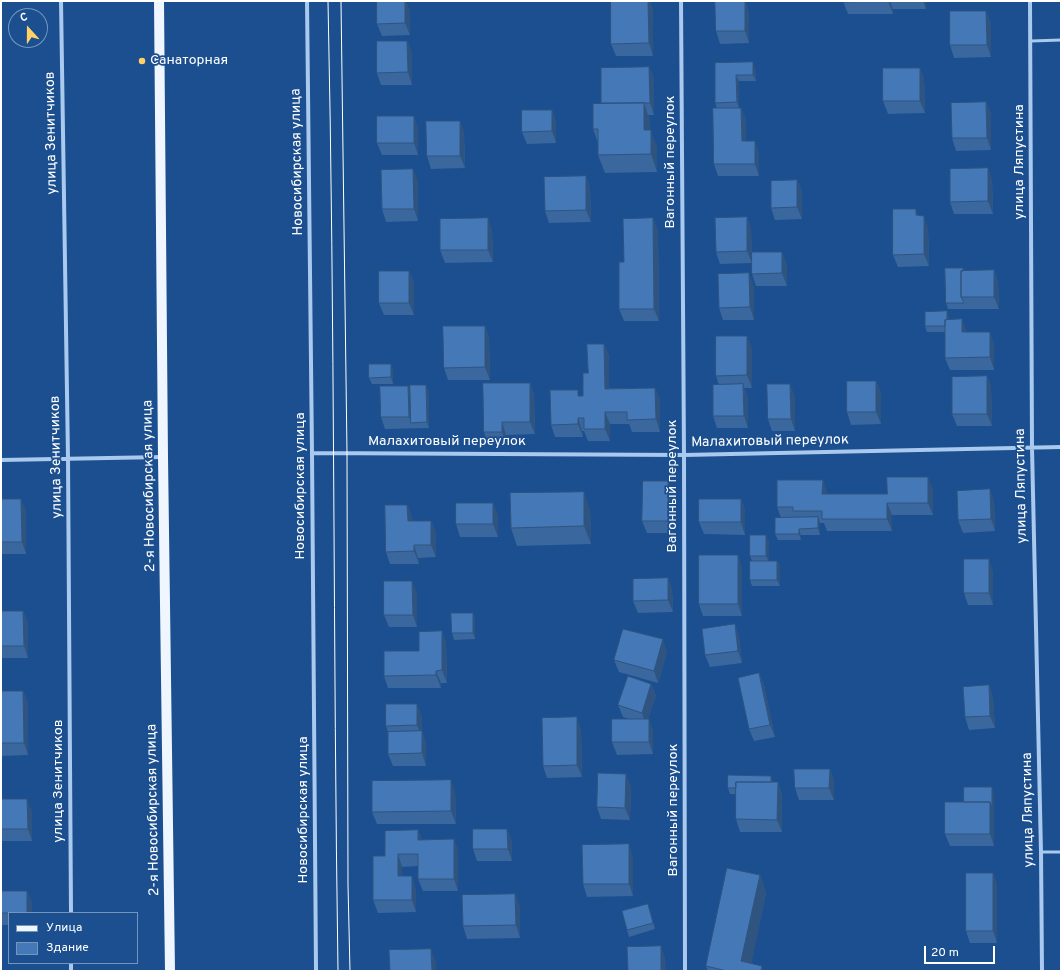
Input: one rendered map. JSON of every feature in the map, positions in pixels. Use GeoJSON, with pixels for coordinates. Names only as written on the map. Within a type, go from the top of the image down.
{"type":"FeatureCollection","features":[{"type":"Feature","properties":{"kind":"main road","name":"2-я Новосибирская улица"},"geometry":{"type":"LineString","coordinates":[[159,1],[170,971]]}},
{"type":"Feature","properties":{"kind":"street","name":"улица Зенитчиков"},"geometry":{"type":"LineString","coordinates":[[61,1],[68,458],[71,912]]}},
{"type":"Feature","properties":{"kind":"street","name":"Новосибирская улица"},"geometry":{"type":"LineString","coordinates":[[307,1],[316,971]]}},
{"type":"Feature","properties":{"kind":"street","name":"Вагонный переулок"},"geometry":{"type":"LineString","coordinates":[[681,1],[685,971]]}},
{"type":"Feature","properties":{"kind":"street","name":"улица Ляпустина"},"geometry":{"type":"LineString","coordinates":[[1030,1],[1032,448],[1041,852],[1042,971]]}},
{"type":"Feature","properties":{"kind":"street","name":"Малахитовый переулок"},"geometry":{"type":"LineString","coordinates":[[312,453],[684,455],[1061,447]]}},
{"type":"Feature","properties":{"kind":"street"},"geometry":{"type":"LineString","coordinates":[[1,460],[163,457]]}},
{"type":"Feature","properties":{"kind":"lane"},"geometry":{"type":"LineString","coordinates":[[1030,41],[1061,40]]}},
{"type":"Feature","properties":{"kind":"lane"},"geometry":{"type":"LineString","coordinates":[[1041,852],[1061,852]]}},
{"type":"Feature","properties":{"kind":"building"},"geometry":{"type":"Polygon","coordinates":[[[377,1],[405,1],[405,23],[377,24],[377,1]]]}},
{"type":"Feature","properties":{"kind":"building"},"geometry":{"type":"Polygon","coordinates":[[[611,1],[648,1],[649,43],[611,44],[611,1]]]}},
{"type":"Feature","properties":{"kind":"building"},"geometry":{"type":"Polygon","coordinates":[[[715,1],[745,1],[745,31],[716,31],[715,1]]]}},
{"type":"Feature","properties":{"kind":"building"},"geometry":{"type":"Polygon","coordinates":[[[843,1],[888,1],[843,2],[843,1]]]}},
{"type":"Feature","properties":{"kind":"building"},"geometry":{"type":"Polygon","coordinates":[[[950,11],[986,11],[987,45],[950,45],[950,11]]]}},
{"type":"Feature","properties":{"kind":"building"},"geometry":{"type":"Polygon","coordinates":[[[377,41],[407,41],[408,72],[377,73],[377,41]]]}},
{"type":"Feature","properties":{"kind":"building"},"geometry":{"type":"Polygon","coordinates":[[[753,62],[753,75],[736,75],[737,102],[715,103],[715,63],[753,62]]]}},
{"type":"Feature","properties":{"kind":"building"},"geometry":{"type":"Polygon","coordinates":[[[649,67],[650,103],[601,103],[601,68],[649,67]]]}},
{"type":"Feature","properties":{"kind":"building"},"geometry":{"type":"Polygon","coordinates":[[[883,68],[920,68],[920,101],[883,101],[883,68]]]}},
{"type":"Feature","properties":{"kind":"building"},"geometry":{"type":"Polygon","coordinates":[[[986,102],[987,138],[952,138],[951,103],[986,102]]]}},
{"type":"Feature","properties":{"kind":"building"},"geometry":{"type":"Polygon","coordinates":[[[644,103],[644,130],[651,130],[651,154],[598,155],[598,129],[593,129],[593,104],[644,103]]]}},
{"type":"Feature","properties":{"kind":"building"},"geometry":{"type":"Polygon","coordinates":[[[713,108],[741,108],[742,141],[755,141],[755,164],[714,164],[713,108]]]}},
{"type":"Feature","properties":{"kind":"building"},"geometry":{"type":"Polygon","coordinates":[[[522,110],[552,110],[552,131],[522,132],[522,110]]]}},
{"type":"Feature","properties":{"kind":"building"},"geometry":{"type":"Polygon","coordinates":[[[377,116],[414,116],[414,143],[377,143],[377,116]]]}},
{"type":"Feature","properties":{"kind":"building"},"geometry":{"type":"Polygon","coordinates":[[[426,121],[460,121],[460,156],[427,156],[426,121]]]}},
{"type":"Feature","properties":{"kind":"building"},"geometry":{"type":"Polygon","coordinates":[[[988,168],[988,201],[950,202],[950,169],[988,168]]]}},
{"type":"Feature","properties":{"kind":"building"},"geometry":{"type":"Polygon","coordinates":[[[413,169],[414,209],[382,209],[381,170],[413,169]]]}},
{"type":"Feature","properties":{"kind":"building"},"geometry":{"type":"Polygon","coordinates":[[[586,176],[586,210],[545,211],[544,177],[586,176]]]}},
{"type":"Feature","properties":{"kind":"building"},"geometry":{"type":"Polygon","coordinates":[[[797,180],[797,207],[771,208],[771,181],[797,180]]]}},
{"type":"Feature","properties":{"kind":"building"},"geometry":{"type":"Polygon","coordinates":[[[893,209],[916,209],[916,215],[924,216],[924,254],[893,255],[893,209]]]}},
{"type":"Feature","properties":{"kind":"building"},"geometry":{"type":"Polygon","coordinates":[[[747,217],[747,251],[716,252],[715,218],[747,217]]]}},
{"type":"Feature","properties":{"kind":"building"},"geometry":{"type":"Polygon","coordinates":[[[488,218],[488,250],[440,250],[440,219],[488,218]]]}},
{"type":"Feature","properties":{"kind":"building"},"geometry":{"type":"Polygon","coordinates":[[[653,218],[654,309],[619,309],[619,262],[624,262],[623,219],[653,218]]]}},
{"type":"Feature","properties":{"kind":"building"},"geometry":{"type":"Polygon","coordinates":[[[752,252],[782,252],[782,273],[752,274],[752,252]]]}},
{"type":"Feature","properties":{"kind":"building"},"geometry":{"type":"Polygon","coordinates":[[[945,268],[963,268],[963,271],[961,271],[961,297],[964,303],[946,303],[945,268]]]}},
{"type":"Feature","properties":{"kind":"building"},"geometry":{"type":"Polygon","coordinates":[[[994,270],[994,297],[961,297],[961,271],[994,270]]]}},
{"type":"Feature","properties":{"kind":"building"},"geometry":{"type":"Polygon","coordinates":[[[379,271],[409,271],[409,303],[379,303],[379,271]]]}},
{"type":"Feature","properties":{"kind":"building"},"geometry":{"type":"Polygon","coordinates":[[[749,273],[750,307],[719,308],[718,274],[749,273]]]}},
{"type":"Feature","properties":{"kind":"building"},"geometry":{"type":"Polygon","coordinates":[[[947,311],[945,326],[925,326],[925,312],[947,311]]]}},
{"type":"Feature","properties":{"kind":"building"},"geometry":{"type":"Polygon","coordinates":[[[962,319],[962,332],[990,332],[990,357],[945,358],[945,320],[962,319]]]}},
{"type":"Feature","properties":{"kind":"building"},"geometry":{"type":"Polygon","coordinates":[[[443,326],[485,326],[485,367],[444,368],[443,326]]]}},
{"type":"Feature","properties":{"kind":"building"},"geometry":{"type":"Polygon","coordinates":[[[716,336],[747,336],[747,375],[716,376],[716,336]]]}},
{"type":"Feature","properties":{"kind":"building"},"geometry":{"type":"Polygon","coordinates":[[[587,344],[604,344],[605,389],[655,388],[656,419],[627,420],[627,412],[605,412],[605,429],[584,429],[584,418],[578,418],[578,424],[551,425],[550,390],[578,390],[578,396],[583,396],[583,373],[588,373],[587,344]]]}},
{"type":"Feature","properties":{"kind":"building"},"geometry":{"type":"Polygon","coordinates":[[[369,364],[391,364],[391,377],[369,378],[369,364]]]}},
{"type":"Feature","properties":{"kind":"building"},"geometry":{"type":"Polygon","coordinates":[[[987,376],[987,414],[952,414],[952,377],[987,376]]]}},
{"type":"Feature","properties":{"kind":"building"},"geometry":{"type":"Polygon","coordinates":[[[847,381],[876,381],[876,412],[847,412],[847,381]]]}},
{"type":"Feature","properties":{"kind":"building"},"geometry":{"type":"Polygon","coordinates":[[[483,383],[530,383],[530,422],[502,422],[502,432],[484,432],[483,383]]]}},
{"type":"Feature","properties":{"kind":"building"},"geometry":{"type":"Polygon","coordinates":[[[743,384],[744,416],[713,416],[713,385],[743,384]]]}},
{"type":"Feature","properties":{"kind":"building"},"geometry":{"type":"Polygon","coordinates":[[[767,384],[790,384],[791,419],[768,419],[767,384]]]}},
{"type":"Feature","properties":{"kind":"building"},"geometry":{"type":"Polygon","coordinates":[[[410,385],[426,385],[427,422],[411,423],[410,385]]]}},
{"type":"Feature","properties":{"kind":"building"},"geometry":{"type":"Polygon","coordinates":[[[380,386],[408,386],[409,417],[381,417],[380,386]]]}},
{"type":"Feature","properties":{"kind":"building"},"geometry":{"type":"Polygon","coordinates":[[[887,477],[928,477],[928,503],[887,503],[887,519],[822,519],[822,511],[793,511],[793,507],[777,507],[777,480],[823,480],[822,494],[887,494],[887,477]]]}},
{"type":"Feature","properties":{"kind":"building"},"geometry":{"type":"Polygon","coordinates":[[[643,481],[668,481],[668,521],[642,521],[643,481]]]}},
{"type":"Feature","properties":{"kind":"building"},"geometry":{"type":"Polygon","coordinates":[[[990,489],[991,519],[958,520],[957,491],[990,489]]]}},
{"type":"Feature","properties":{"kind":"building"},"geometry":{"type":"Polygon","coordinates":[[[584,492],[584,526],[511,528],[510,493],[584,492]]]}},
{"type":"Feature","properties":{"kind":"building"},"geometry":{"type":"Polygon","coordinates":[[[1,499],[21,499],[22,542],[1,542],[1,499]]]}},
{"type":"Feature","properties":{"kind":"building"},"geometry":{"type":"Polygon","coordinates":[[[699,499],[741,499],[741,522],[699,522],[699,499]]]}},
{"type":"Feature","properties":{"kind":"building"},"geometry":{"type":"Polygon","coordinates":[[[456,503],[493,503],[493,524],[456,524],[456,503]]]}},
{"type":"Feature","properties":{"kind":"building"},"geometry":{"type":"Polygon","coordinates":[[[385,505],[407,505],[408,521],[431,521],[431,545],[414,545],[414,551],[386,552],[385,505]]]}},
{"type":"Feature","properties":{"kind":"building"},"geometry":{"type":"Polygon","coordinates":[[[818,517],[818,528],[799,529],[799,534],[775,534],[775,518],[818,517]]]}},
{"type":"Feature","properties":{"kind":"building"},"geometry":{"type":"Polygon","coordinates":[[[750,535],[766,535],[766,556],[750,556],[750,535]]]}},
{"type":"Feature","properties":{"kind":"building"},"geometry":{"type":"Polygon","coordinates":[[[699,555],[738,555],[738,604],[699,604],[699,555]]]}},
{"type":"Feature","properties":{"kind":"building"},"geometry":{"type":"Polygon","coordinates":[[[964,559],[989,559],[989,593],[964,593],[964,559]]]}},
{"type":"Feature","properties":{"kind":"building"},"geometry":{"type":"Polygon","coordinates":[[[750,561],[777,561],[777,580],[750,580],[750,561]]]}},
{"type":"Feature","properties":{"kind":"building"},"geometry":{"type":"Polygon","coordinates":[[[668,578],[668,600],[633,601],[633,579],[668,578]]]}},
{"type":"Feature","properties":{"kind":"building"},"geometry":{"type":"Polygon","coordinates":[[[384,581],[412,581],[413,615],[384,615],[384,581]]]}},
{"type":"Feature","properties":{"kind":"building"},"geometry":{"type":"Polygon","coordinates":[[[1,611],[23,611],[24,646],[1,646],[1,611]]]}},
{"type":"Feature","properties":{"kind":"building"},"geometry":{"type":"Polygon","coordinates":[[[451,613],[473,613],[473,633],[452,633],[451,613]]]}},
{"type":"Feature","properties":{"kind":"building"},"geometry":{"type":"Polygon","coordinates":[[[735,624],[738,651],[705,655],[702,629],[735,624]]]}},
{"type":"Feature","properties":{"kind":"building"},"geometry":{"type":"Polygon","coordinates":[[[623,629],[663,639],[654,671],[614,660],[623,629]]]}},
{"type":"Feature","properties":{"kind":"building"},"geometry":{"type":"Polygon","coordinates":[[[442,631],[442,670],[436,671],[436,675],[384,676],[384,651],[419,651],[419,632],[442,631]]]}},
{"type":"Feature","properties":{"kind":"building"},"geometry":{"type":"Polygon","coordinates":[[[759,673],[770,725],[749,729],[738,678],[759,673]]]}},
{"type":"Feature","properties":{"kind":"building"},"geometry":{"type":"Polygon","coordinates":[[[628,676],[651,684],[642,713],[618,705],[628,676]]]}},
{"type":"Feature","properties":{"kind":"building"},"geometry":{"type":"Polygon","coordinates":[[[989,685],[990,716],[965,717],[963,687],[989,685]]]}},
{"type":"Feature","properties":{"kind":"building"},"geometry":{"type":"Polygon","coordinates":[[[1,691],[23,691],[24,743],[1,743],[1,691]]]}},
{"type":"Feature","properties":{"kind":"building"},"geometry":{"type":"Polygon","coordinates":[[[386,704],[417,704],[417,725],[386,726],[386,704]]]}},
{"type":"Feature","properties":{"kind":"building"},"geometry":{"type":"Polygon","coordinates":[[[577,717],[577,765],[543,766],[542,718],[577,717]]]}},
{"type":"Feature","properties":{"kind":"building"},"geometry":{"type":"Polygon","coordinates":[[[612,719],[649,719],[649,742],[612,742],[612,719]]]}},
{"type":"Feature","properties":{"kind":"building"},"geometry":{"type":"Polygon","coordinates":[[[422,731],[422,753],[388,754],[388,732],[422,731]]]}},
{"type":"Feature","properties":{"kind":"building"},"geometry":{"type":"Polygon","coordinates":[[[794,769],[830,769],[829,788],[795,788],[794,769]]]}},
{"type":"Feature","properties":{"kind":"building"},"geometry":{"type":"Polygon","coordinates":[[[598,773],[626,774],[625,808],[597,807],[598,773]]]}},
{"type":"Feature","properties":{"kind":"building"},"geometry":{"type":"Polygon","coordinates":[[[728,775],[771,776],[771,782],[736,782],[736,788],[728,788],[728,775]]]}},
{"type":"Feature","properties":{"kind":"building"},"geometry":{"type":"Polygon","coordinates":[[[451,780],[451,811],[372,812],[372,781],[451,780]]]}},
{"type":"Feature","properties":{"kind":"building"},"geometry":{"type":"Polygon","coordinates":[[[736,782],[778,782],[777,820],[736,819],[736,782]]]}},
{"type":"Feature","properties":{"kind":"building"},"geometry":{"type":"Polygon","coordinates":[[[964,787],[992,787],[992,808],[990,802],[964,802],[964,787]]]}},
{"type":"Feature","properties":{"kind":"building"},"geometry":{"type":"Polygon","coordinates":[[[1,799],[27,799],[28,829],[1,829],[1,799]]]}},
{"type":"Feature","properties":{"kind":"building"},"geometry":{"type":"Polygon","coordinates":[[[945,802],[990,802],[990,834],[945,834],[945,802]]]}},
{"type":"Feature","properties":{"kind":"building"},"geometry":{"type":"Polygon","coordinates":[[[473,829],[507,829],[508,849],[473,849],[473,829]]]}},
{"type":"Feature","properties":{"kind":"building"},"geometry":{"type":"Polygon","coordinates":[[[418,830],[418,840],[454,839],[454,879],[418,879],[418,854],[398,854],[398,876],[412,876],[412,900],[373,900],[373,856],[385,856],[385,831],[418,830]]]}},
{"type":"Feature","properties":{"kind":"building"},"geometry":{"type":"Polygon","coordinates":[[[629,844],[629,884],[583,884],[582,845],[629,844]]]}},
{"type":"Feature","properties":{"kind":"building"},"geometry":{"type":"Polygon","coordinates":[[[727,868],[760,875],[741,961],[762,966],[761,971],[727,971],[706,966],[727,868]]]}},
{"type":"Feature","properties":{"kind":"building"},"geometry":{"type":"Polygon","coordinates":[[[966,873],[993,873],[993,931],[966,931],[966,873]]]}},
{"type":"Feature","properties":{"kind":"building"},"geometry":{"type":"Polygon","coordinates":[[[1,891],[27,891],[27,912],[1,913],[1,891]]]}},
{"type":"Feature","properties":{"kind":"building"},"geometry":{"type":"Polygon","coordinates":[[[515,894],[516,925],[463,926],[462,895],[515,894]]]}},
{"type":"Feature","properties":{"kind":"building"},"geometry":{"type":"Polygon","coordinates":[[[648,904],[653,923],[627,930],[622,911],[648,904]]]}},
{"type":"Feature","properties":{"kind":"building"},"geometry":{"type":"Polygon","coordinates":[[[661,946],[661,971],[628,971],[627,947],[661,946]]]}},
{"type":"Feature","properties":{"kind":"building"},"geometry":{"type":"Polygon","coordinates":[[[431,949],[432,971],[390,971],[389,950],[431,949]]]}},
{"type":"Feature","properties":{"kind":"tram line"},"geometry":{"type":"LineString","coordinates":[[328,1],[332,243],[338,971]]}},
{"type":"Feature","properties":{"kind":"tram line"},"geometry":{"type":"LineString","coordinates":[[341,1],[347,453],[348,885],[350,971]]}},
{"type":"Feature","properties":{"kind":"place","name":"Санаторная"},"geometry":{"type":"Point","coordinates":[142,61]}}]}
